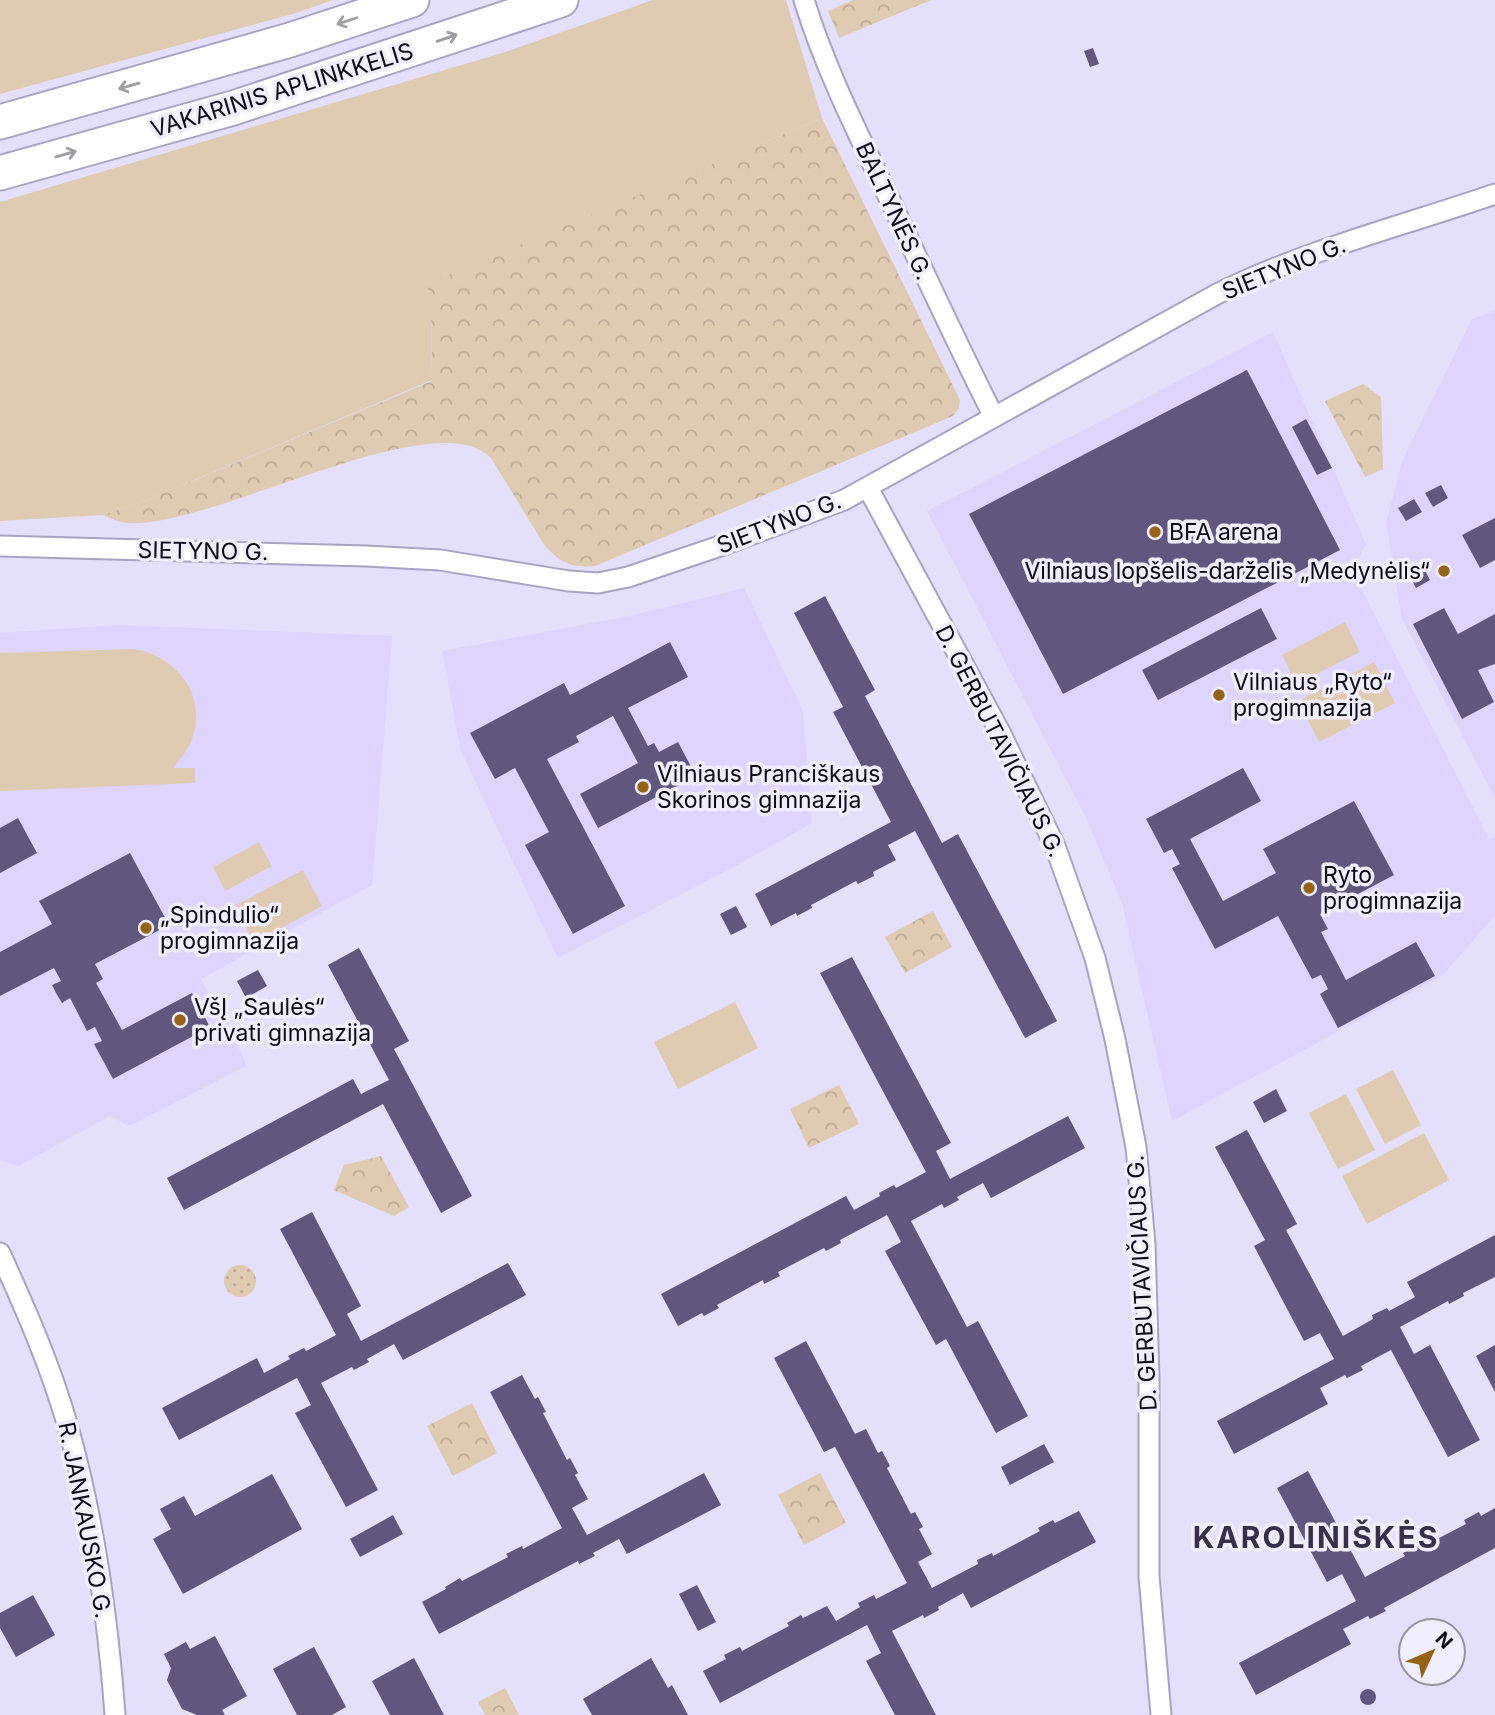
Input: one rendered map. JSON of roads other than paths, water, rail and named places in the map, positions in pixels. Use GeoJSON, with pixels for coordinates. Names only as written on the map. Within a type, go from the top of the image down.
{"type":"FeatureCollection","features":[{"type":"Feature","properties":{"kind":"highway","name":"VAKARINIS APLINKKELIS"},"geometry":{"type":"LineString","coordinates":[[0,122],[290,40],[412,0]]}},
{"type":"Feature","properties":{"kind":"highway","name":"VAKARINIS APLINKKELIS"},"geometry":{"type":"LineString","coordinates":[[0,173],[233,108],[561,0]]}},
{"type":"Feature","properties":{"kind":"street","name":"BALTYNĖS G."},"geometry":{"type":"LineString","coordinates":[[804,0],[823,55],[854,125],[947,324],[994,417]]}},
{"type":"Feature","properties":{"kind":"street","name":"SIETYNO G."},"geometry":{"type":"LineString","coordinates":[[0,546],[366,555],[440,560],[569,581],[598,583],[628,577],[726,544],[869,488],[1256,274],[1495,194]]}},
{"type":"Feature","properties":{"kind":"street","name":"D. GERBUTAVIČIAUS G."},"geometry":{"type":"LineString","coordinates":[[869,488],[1000,732],[1055,846],[1095,958],[1115,1039],[1136,1147],[1145,1244],[1149,1380],[1149,1576],[1161,1715]]}},
{"type":"Feature","properties":{"kind":"street","name":"R. JANKAUSKO G."},"geometry":{"type":"LineString","coordinates":[[0,1254],[44,1356],[68,1426],[94,1551],[116,1715]]}},
{"type":"Feature","properties":{"kind":"place","name":"BFA arena"},"geometry":{"type":"Point","coordinates":[1155,532]}},
{"type":"Feature","properties":{"kind":"place","name":"Vilniaus lopšelis-darželis „Medynėlis“"},"geometry":{"type":"Point","coordinates":[1444,571]}},
{"type":"Feature","properties":{"kind":"place","name":"Vilniaus „Ryto“ progimnazija"},"geometry":{"type":"Point","coordinates":[1219,695]}},
{"type":"Feature","properties":{"kind":"place","name":"Vilniaus Pranciškaus Skorinos gimnazija"},"geometry":{"type":"Point","coordinates":[643,787]}},
{"type":"Feature","properties":{"kind":"place","name":"Ryto progimnazija"},"geometry":{"type":"Point","coordinates":[1309,888]}},
{"type":"Feature","properties":{"kind":"place","name":"„Spindulio“ progimnazija"},"geometry":{"type":"Point","coordinates":[146,928]}},
{"type":"Feature","properties":{"kind":"place","name":"VšĮ „Saulės“ privati gimnazija"},"geometry":{"type":"Point","coordinates":[180,1020]}},
{"type":"Feature","properties":{"kind":"district","name":"KAROLINIŠKĖS"},"geometry":{"type":"Point","coordinates":[1316,1538]}}]}
